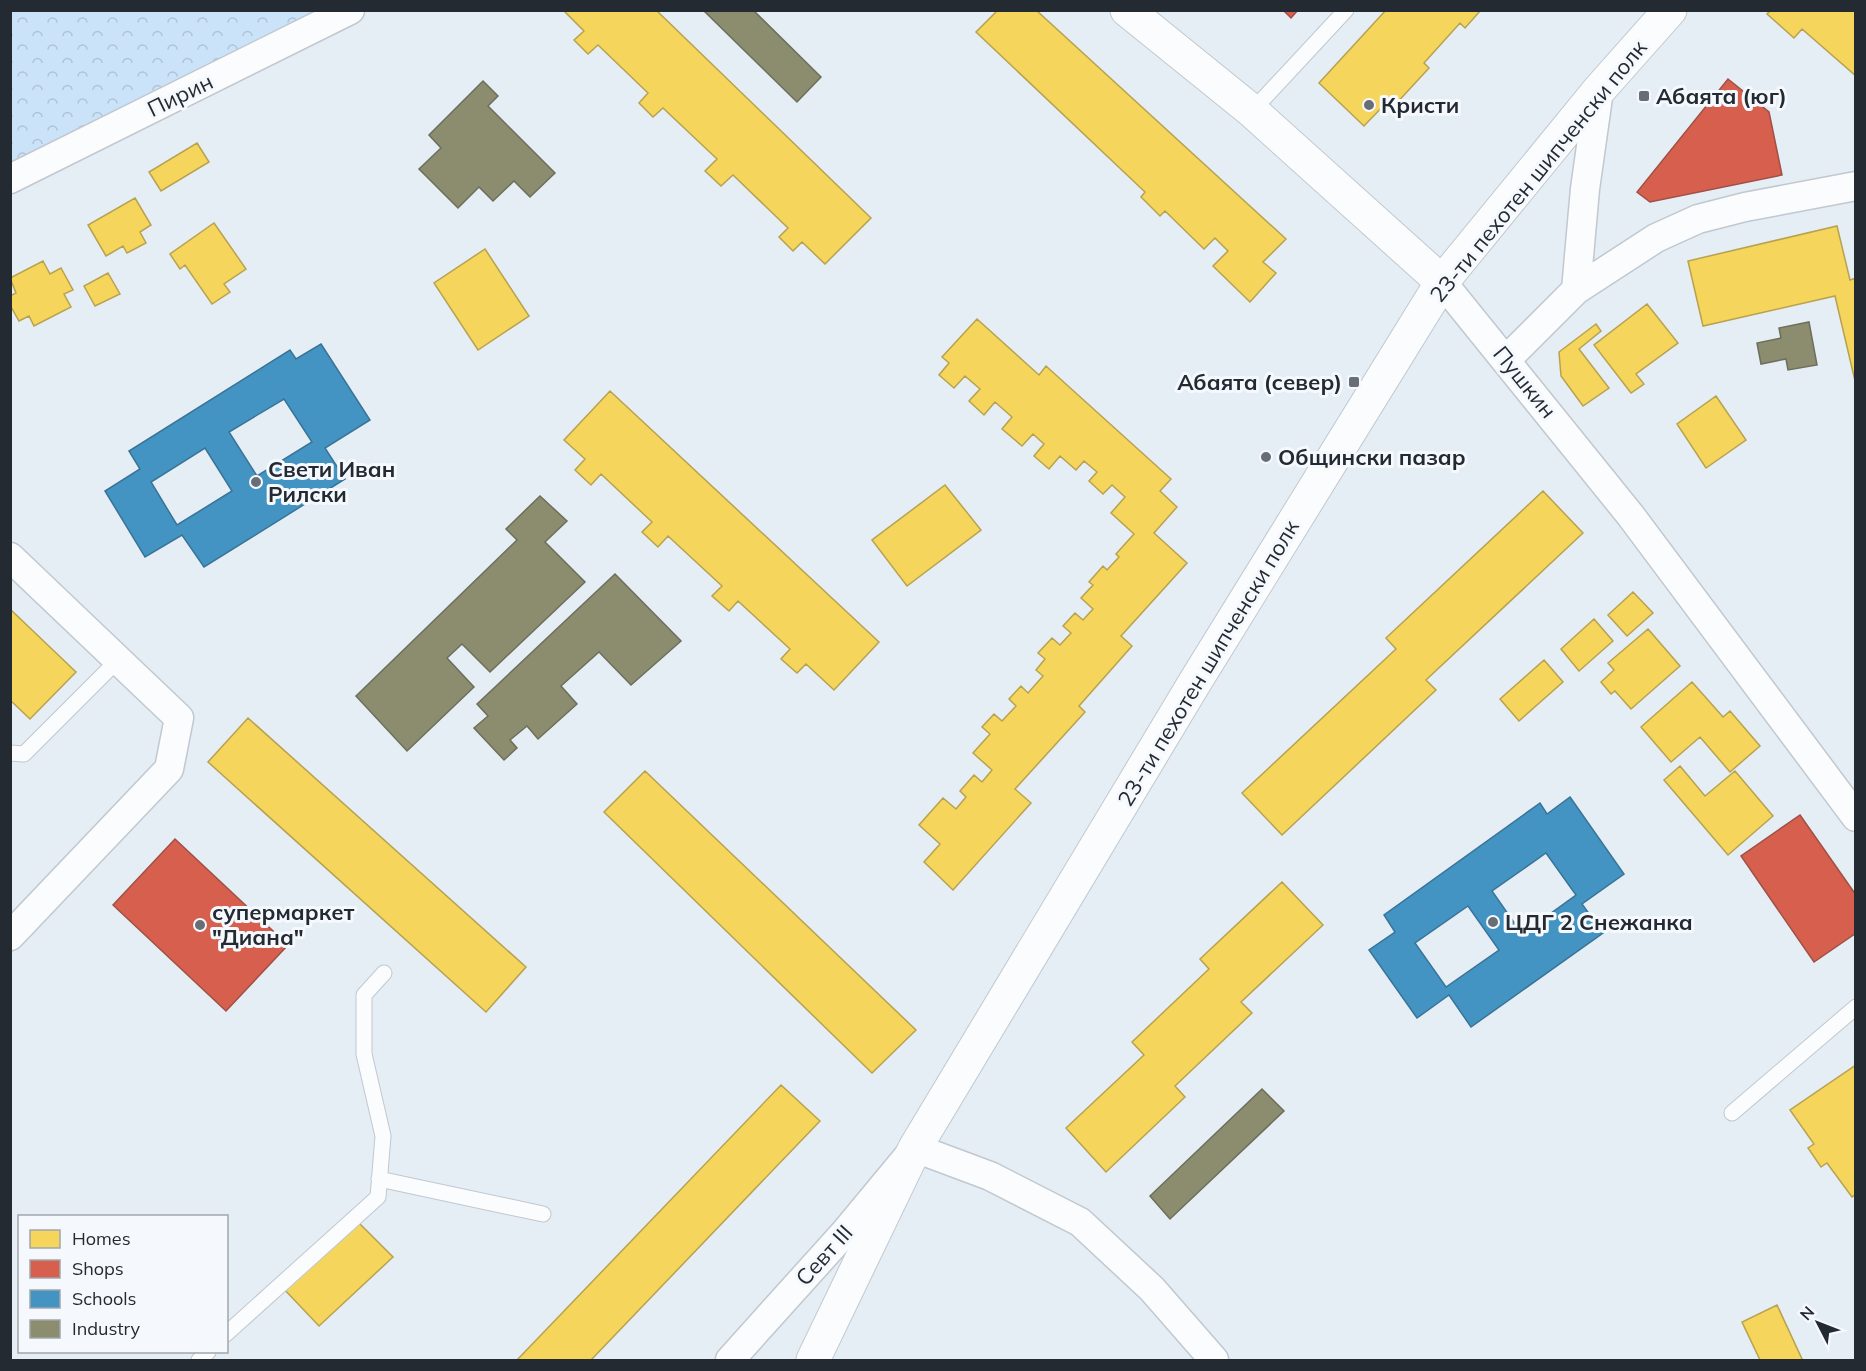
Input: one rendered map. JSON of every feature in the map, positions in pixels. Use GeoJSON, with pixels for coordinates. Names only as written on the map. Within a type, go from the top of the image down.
{"type":"FeatureCollection","features":[{"type":"Feature","properties":{"kind":"main road","name":"Пушкин"},"geometry":{"type":"LineString","coordinates":[[1127,10],[1252,111],[1442,282]]}},
{"type":"Feature","properties":{"kind":"main road","name":"23-ти пехотен шипченски полк"},"geometry":{"type":"LineString","coordinates":[[813,1360],[915,1148],[1195,682],[1442,282],[1599,90],[1670,10]]}},
{"type":"Feature","properties":{"kind":"street","name":"Пирин"},"geometry":{"type":"LineString","coordinates":[[10,179],[350,10]]}},
{"type":"Feature","properties":{"kind":"street"},"geometry":{"type":"LineString","coordinates":[[1576,290],[1585,189],[1599,90]]}},
{"type":"Feature","properties":{"kind":"street"},"geometry":{"type":"LineString","coordinates":[[1507,359],[1576,290],[1656,238],[1698,219],[1745,207],[1856,186]]}},
{"type":"Feature","properties":{"kind":"street","name":"Пушкин"},"geometry":{"type":"LineString","coordinates":[[1442,282],[1507,359],[1631,516],[1853,810]]}},
{"type":"Feature","properties":{"kind":"street"},"geometry":{"type":"LineString","coordinates":[[10,557],[179,717],[169,770],[10,936]]}},
{"type":"Feature","properties":{"kind":"street"},"geometry":{"type":"LineString","coordinates":[[915,1148],[990,1176],[1080,1222],[1152,1289],[1214,1360]]}},
{"type":"Feature","properties":{"kind":"street","name":"Севт III"},"geometry":{"type":"LineString","coordinates":[[730,1360],[847,1230],[915,1148]]}},
{"type":"Feature","properties":{"kind":"lane"},"geometry":{"type":"LineString","coordinates":[[1252,111],[1346,10]]}},
{"type":"Feature","properties":{"kind":"lane"},"geometry":{"type":"LineString","coordinates":[[10,753],[24,754],[118,660]]}},
{"type":"Feature","properties":{"kind":"lane"},"geometry":{"type":"LineString","coordinates":[[228,1332],[378,1197],[383,1136],[364,1054],[364,995],[384,973]]}},
{"type":"Feature","properties":{"kind":"lane"},"geometry":{"type":"LineString","coordinates":[[1732,1113],[1856,1007]]}},
{"type":"Feature","properties":{"kind":"lane"},"geometry":{"type":"LineString","coordinates":[[379,1179],[543,1214]]}},
{"type":"Feature","properties":{"kind":"green space"},"geometry":{"type":"Polygon","coordinates":[[[11,11],[350,11],[11,179],[11,11]]]}},
{"type":"Feature","properties":{"kind":"building: Homes"},"geometry":{"type":"Polygon","coordinates":[[[563,10],[656,10],[871,218],[825,264],[802,242],[793,251],[779,237],[788,228],[733,175],[721,186],[705,171],[717,159],[663,108],[653,117],[639,103],[648,93],[598,45],[588,54],[574,40],[584,31],[563,10]]]}},
{"type":"Feature","properties":{"kind":"building: Homes"},"geometry":{"type":"Polygon","coordinates":[[[998,10],[1036,10],[1286,239],[1263,262],[1276,273],[1250,302],[1213,266],[1228,251],[1215,238],[1204,249],[1165,211],[1160,216],[1141,197],[1145,192],[976,32],[998,10]]]}},
{"type":"Feature","properties":{"kind":"building: Homes"},"geometry":{"type":"Polygon","coordinates":[[[1386,10],[1481,10],[1465,28],[1460,23],[1424,63],[1429,68],[1394,106],[1388,101],[1364,126],[1319,83],[1386,10]]]}},
{"type":"Feature","properties":{"kind":"building: Homes"},"geometry":{"type":"Polygon","coordinates":[[[1771,10],[1856,10],[1856,76],[1802,29],[1794,38],[1767,14],[1771,10]]]}},
{"type":"Feature","properties":{"kind":"building: Homes"},"geometry":{"type":"Polygon","coordinates":[[[197,143],[209,162],[161,191],[149,172],[197,143]]]}},
{"type":"Feature","properties":{"kind":"building: Homes"},"geometry":{"type":"Polygon","coordinates":[[[135,198],[151,225],[140,232],[146,243],[127,253],[123,246],[106,256],[88,225],[135,198]]]}},
{"type":"Feature","properties":{"kind":"building: Homes"},"geometry":{"type":"Polygon","coordinates":[[[214,223],[246,269],[224,284],[230,292],[212,304],[185,265],[180,269],[170,254],[214,223]]]}},
{"type":"Feature","properties":{"kind":"building: Homes"},"geometry":{"type":"Polygon","coordinates":[[[1837,226],[1850,280],[1856,278],[1856,385],[1835,296],[1703,326],[1688,261],[1837,226]]]}},
{"type":"Feature","properties":{"kind":"building: Homes"},"geometry":{"type":"Polygon","coordinates":[[[485,249],[529,316],[478,350],[434,283],[485,249]]]}},
{"type":"Feature","properties":{"kind":"building: Homes"},"geometry":{"type":"Polygon","coordinates":[[[43,261],[50,274],[61,268],[73,290],[64,294],[71,307],[34,326],[29,316],[19,321],[10,305],[10,296],[16,293],[10,278],[43,261]]]}},
{"type":"Feature","properties":{"kind":"building: Homes"},"geometry":{"type":"Polygon","coordinates":[[[108,273],[120,294],[95,306],[84,286],[108,273]]]}},
{"type":"Feature","properties":{"kind":"building: Homes"},"geometry":{"type":"Polygon","coordinates":[[[1647,304],[1678,343],[1636,374],[1644,384],[1631,393],[1594,345],[1647,304]]]}},
{"type":"Feature","properties":{"kind":"building: Homes"},"geometry":{"type":"Polygon","coordinates":[[[977,319],[1039,375],[1046,366],[1171,479],[1160,491],[1177,507],[1154,533],[1187,563],[1121,636],[1132,646],[1079,706],[1085,712],[1015,789],[1031,803],[953,890],[924,862],[940,844],[919,825],[943,798],[956,809],[966,797],[960,791],[974,775],[982,782],[992,770],[973,753],[990,734],[982,727],[994,714],[1002,721],[1016,706],[1009,699],[1021,686],[1028,693],[1043,676],[1036,670],[1045,659],[1038,653],[1052,638],[1060,645],[1071,633],[1063,626],[1075,613],[1083,620],[1093,609],[1081,598],[1093,585],[1089,582],[1103,566],[1107,570],[1119,557],[1116,554],[1134,534],[1111,513],[1125,497],[1112,485],[1103,494],[1089,481],[1097,472],[1084,461],[1076,470],[1060,456],[1049,469],[1034,456],[1044,444],[1033,434],[1022,446],[1002,429],[1012,417],[995,402],[984,415],[969,401],[980,389],[965,376],[954,388],[939,375],[949,363],[942,357],[977,319]]]}},
{"type":"Feature","properties":{"kind":"building: Homes"},"geometry":{"type":"Polygon","coordinates":[[[1596,324],[1601,331],[1579,349],[1609,388],[1583,406],[1561,376],[1559,352],[1596,324]]]}},
{"type":"Feature","properties":{"kind":"building: Homes"},"geometry":{"type":"Polygon","coordinates":[[[610,391],[879,642],[834,690],[806,664],[797,673],[781,659],[790,649],[738,601],[729,611],[712,596],[722,586],[668,536],[658,547],[642,532],[652,522],[601,474],[591,485],[575,470],[585,459],[564,440],[610,391]]]}},
{"type":"Feature","properties":{"kind":"building: Homes"},"geometry":{"type":"Polygon","coordinates":[[[1716,396],[1746,440],[1706,468],[1677,424],[1716,396]]]}},
{"type":"Feature","properties":{"kind":"building: Homes"},"geometry":{"type":"Polygon","coordinates":[[[945,485],[981,530],[907,586],[872,540],[945,485]]]}},
{"type":"Feature","properties":{"kind":"building: Homes"},"geometry":{"type":"Polygon","coordinates":[[[1543,491],[1583,533],[1426,680],[1436,690],[1282,835],[1242,793],[1396,649],[1386,638],[1543,491]]]}},
{"type":"Feature","properties":{"kind":"building: Homes"},"geometry":{"type":"Polygon","coordinates":[[[1633,592],[1653,613],[1627,636],[1608,615],[1633,592]]]}},
{"type":"Feature","properties":{"kind":"building: Homes"},"geometry":{"type":"Polygon","coordinates":[[[10,609],[76,672],[30,719],[10,700],[10,609]]]}},
{"type":"Feature","properties":{"kind":"building: Homes"},"geometry":{"type":"Polygon","coordinates":[[[1594,619],[1613,641],[1579,671],[1561,649],[1594,619]]]}},
{"type":"Feature","properties":{"kind":"building: Homes"},"geometry":{"type":"Polygon","coordinates":[[[1648,629],[1680,666],[1631,709],[1615,691],[1611,694],[1601,682],[1614,670],[1608,663],[1648,629]]]}},
{"type":"Feature","properties":{"kind":"building: Homes"},"geometry":{"type":"Polygon","coordinates":[[[1544,660],[1563,682],[1519,721],[1500,699],[1544,660]]]}},
{"type":"Feature","properties":{"kind":"building: Homes"},"geometry":{"type":"Polygon","coordinates":[[[1692,682],[1723,717],[1730,711],[1760,746],[1730,772],[1700,737],[1671,762],[1641,727],[1692,682]]]}},
{"type":"Feature","properties":{"kind":"building: Homes"},"geometry":{"type":"Polygon","coordinates":[[[248,718],[526,967],[486,1012],[208,762],[248,718]]]}},
{"type":"Feature","properties":{"kind":"building: Homes"},"geometry":{"type":"Polygon","coordinates":[[[1680,766],[1705,796],[1735,771],[1773,816],[1728,855],[1664,780],[1680,766]]]}},
{"type":"Feature","properties":{"kind":"building: Homes"},"geometry":{"type":"Polygon","coordinates":[[[645,771],[916,1030],[872,1073],[604,812],[645,771]]]}},
{"type":"Feature","properties":{"kind":"building: Homes"},"geometry":{"type":"Polygon","coordinates":[[[1282,882],[1323,925],[1241,1002],[1252,1013],[1175,1086],[1185,1097],[1106,1172],[1066,1128],[1144,1055],[1132,1042],[1209,969],[1200,959],[1282,882]]]}},
{"type":"Feature","properties":{"kind":"building: Homes"},"geometry":{"type":"Polygon","coordinates":[[[1856,1065],[1856,1194],[1852,1197],[1827,1163],[1821,1167],[1808,1148],[1814,1144],[1790,1110],[1856,1065]]]}},
{"type":"Feature","properties":{"kind":"building: Homes"},"geometry":{"type":"Polygon","coordinates":[[[781,1085],[820,1121],[591,1360],[517,1360],[781,1085]]]}},
{"type":"Feature","properties":{"kind":"building: Homes"},"geometry":{"type":"Polygon","coordinates":[[[356,1220],[393,1257],[319,1326],[283,1288],[356,1220]]]}},
{"type":"Feature","properties":{"kind":"building: Homes"},"geometry":{"type":"Polygon","coordinates":[[[1777,1305],[1802,1359],[1800,1360],[1760,1360],[1742,1322],[1777,1305]]]}},
{"type":"Feature","properties":{"kind":"building: Shops"},"geometry":{"type":"Polygon","coordinates":[[[1283,10],[1298,10],[1291,18],[1283,10]]]}},
{"type":"Feature","properties":{"kind":"building: Shops"},"geometry":{"type":"Polygon","coordinates":[[[1728,79],[1769,112],[1782,175],[1650,202],[1637,192],[1728,79]]]}},
{"type":"Feature","properties":{"kind":"building: Shops"},"geometry":{"type":"Polygon","coordinates":[[[1800,815],[1856,895],[1856,933],[1814,962],[1741,856],[1800,815]]]}},
{"type":"Feature","properties":{"kind":"building: Shops","name":"супермаркет \"Диана\""},"geometry":{"type":"Polygon","coordinates":[[[175,839],[288,945],[226,1011],[113,905],[175,839]]]}},
{"type":"Feature","properties":{"kind":"building: Schools"},"geometry":{"type":"Polygon","coordinates":[[[321,344],[370,420],[325,448],[345,479],[204,567],[182,535],[145,557],[105,491],[140,469],[129,451],[290,350],[296,359],[321,344]],[[284,399],[229,432],[257,476],[312,442],[284,399]],[[205,448],[151,482],[177,525],[232,491],[205,448]]]}},
{"type":"Feature","properties":{"kind":"building: Schools"},"geometry":{"type":"Polygon","coordinates":[[[1570,797],[1624,874],[1582,904],[1603,933],[1471,1027],[1449,995],[1417,1018],[1369,950],[1395,932],[1384,915],[1540,803],[1547,814],[1570,797]],[[1546,853],[1492,891],[1522,934],[1576,895],[1546,853]],[[1468,906],[1415,943],[1446,987],[1499,950],[1468,906]]]}},
{"type":"Feature","properties":{"kind":"building: Industry"},"geometry":{"type":"Polygon","coordinates":[[[703,10],[753,10],[821,77],[797,102],[703,10]]]}},
{"type":"Feature","properties":{"kind":"building: Industry"},"geometry":{"type":"Polygon","coordinates":[[[483,81],[498,96],[488,106],[555,173],[530,197],[514,181],[493,201],[479,187],[458,208],[419,169],[441,148],[429,135],[483,81]]]}},
{"type":"Feature","properties":{"kind":"building: Industry"},"geometry":{"type":"Polygon","coordinates":[[[1809,322],[1817,365],[1788,370],[1786,359],[1761,364],[1757,343],[1781,338],[1779,328],[1809,322]]]}},
{"type":"Feature","properties":{"kind":"building: Industry"},"geometry":{"type":"Polygon","coordinates":[[[540,496],[567,521],[545,542],[585,582],[490,672],[462,644],[447,658],[474,687],[407,751],[356,696],[517,540],[506,529],[540,496]]]}},
{"type":"Feature","properties":{"kind":"building: Industry"},"geometry":{"type":"Polygon","coordinates":[[[615,574],[681,641],[631,685],[599,652],[561,686],[577,704],[538,739],[527,726],[510,740],[517,748],[504,760],[474,728],[488,716],[477,704],[615,574]]]}},
{"type":"Feature","properties":{"kind":"building: Industry"},"geometry":{"type":"Polygon","coordinates":[[[1262,1089],[1284,1111],[1170,1219],[1150,1196],[1262,1089]]]}},
{"type":"Feature","properties":{"kind":"place","name":"Абаята (юг)"},"geometry":{"type":"Point","coordinates":[1644,96]}},
{"type":"Feature","properties":{"kind":"place","name":"Кристи"},"geometry":{"type":"Point","coordinates":[1369,105]}},
{"type":"Feature","properties":{"kind":"place","name":"Абаята (север)"},"geometry":{"type":"Point","coordinates":[1354,382]}},
{"type":"Feature","properties":{"kind":"place","name":"Общински пазар"},"geometry":{"type":"Point","coordinates":[1266,457]}},
{"type":"Feature","properties":{"kind":"place","name":"Свети Иван Рилски"},"geometry":{"type":"Point","coordinates":[256,482]}},
{"type":"Feature","properties":{"kind":"place","name":"ЦДГ 2 Снежанка"},"geometry":{"type":"Point","coordinates":[1493,922]}},
{"type":"Feature","properties":{"kind":"place","name":"супермаркет \"Диана\""},"geometry":{"type":"Point","coordinates":[200,925]}}]}
